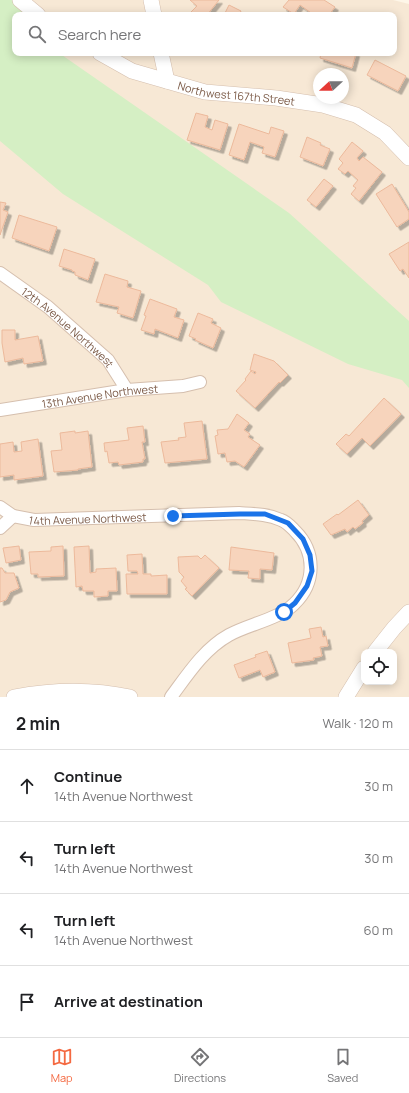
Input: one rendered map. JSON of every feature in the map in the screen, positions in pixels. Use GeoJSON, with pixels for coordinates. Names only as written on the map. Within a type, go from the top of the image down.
{"type":"FeatureCollection","features":[{"type":"Feature","properties":{"kind":"street"},"geometry":{"type":"LineString","coordinates":[[20,0],[34,12]]}},
{"type":"Feature","properties":{"kind":"street"},"geometry":{"type":"LineString","coordinates":[[151,0],[153,12]]}},
{"type":"Feature","properties":{"kind":"street","name":"Northwest 167th Street"},"geometry":{"type":"LineString","coordinates":[[105,56],[132,71],[205,92],[276,98],[323,105],[356,115],[385,133],[409,158]]}},
{"type":"Feature","properties":{"kind":"street"},"geometry":{"type":"LineString","coordinates":[[162,56],[167,81]]}},
{"type":"Feature","properties":{"kind":"street","name":"12th Avenue Northwest"},"geometry":{"type":"LineString","coordinates":[[0,273],[48,307],[108,360],[127,390]]}},
{"type":"Feature","properties":{"kind":"street","name":"13th Avenue Northwest"},"geometry":{"type":"LineString","coordinates":[[0,410],[127,390],[183,386],[200,382]]}},
{"type":"Feature","properties":{"kind":"street"},"geometry":{"type":"LineString","coordinates":[[0,506],[13,516]]}},
{"type":"Feature","properties":{"kind":"street","name":"14th Avenue Northwest"},"geometry":{"type":"LineString","coordinates":[[0,528],[13,516],[34,520],[265,514],[288,523],[303,539],[310,555],[312,571],[307,586],[295,603],[284,612],[250,625],[215,644],[199,660],[171,697]]}},
{"type":"Feature","properties":{"kind":"street"},"geometry":{"type":"LineString","coordinates":[[377,649],[409,612]]}},
{"type":"Feature","properties":{"kind":"street"},"geometry":{"type":"LineString","coordinates":[[346,697],[361,673]]}},
{"type":"Feature","properties":{"kind":"street"},"geometry":{"type":"LineString","coordinates":[[14,697],[65,691],[119,694],[130,697]]}},
{"type":"Feature","properties":{"kind":"shaded area"},"geometry":{"type":"Polygon","coordinates":[[[0,0],[393,0],[409,4],[409,697],[0,697],[0,0]]]}},
{"type":"Feature","properties":{"kind":"green space"},"geometry":{"type":"Polygon","coordinates":[[[0,0],[32,0],[30,12],[12,12],[12,56],[63,56],[289,213],[409,321],[409,388],[402,380],[348,364],[221,302],[208,285],[63,194],[0,141],[0,0]]]}},
{"type":"Feature","properties":{"kind":"building"},"geometry":{"type":"Polygon","coordinates":[[[190,0],[219,0],[209,12],[191,12],[197,6],[190,0]]]}},
{"type":"Feature","properties":{"kind":"building"},"geometry":{"type":"Polygon","coordinates":[[[289,0],[324,0],[335,7],[331,12],[310,12],[300,5],[295,12],[291,12],[283,7],[289,0]]]}},
{"type":"Feature","properties":{"kind":"building"},"geometry":{"type":"Polygon","coordinates":[[[229,5],[241,11],[240,12],[226,12],[229,5]]]}},
{"type":"Feature","properties":{"kind":"building"},"geometry":{"type":"Polygon","coordinates":[[[320,56],[355,56],[352,68],[320,58],[320,56]]]}},
{"type":"Feature","properties":{"kind":"building"},"geometry":{"type":"Polygon","coordinates":[[[375,60],[406,76],[398,91],[367,75],[375,60]]]}},
{"type":"Feature","properties":{"kind":"building"},"geometry":{"type":"Polygon","coordinates":[[[196,113],[208,116],[205,127],[212,130],[215,120],[228,124],[220,150],[187,140],[196,113]]]}},
{"type":"Feature","properties":{"kind":"building"},"geometry":{"type":"Polygon","coordinates":[[[239,124],[269,134],[271,127],[284,131],[275,157],[262,153],[264,147],[250,142],[244,160],[229,155],[239,124]]]}},
{"type":"Feature","properties":{"kind":"building"},"geometry":{"type":"Polygon","coordinates":[[[307,137],[330,149],[323,166],[300,157],[307,137]]]}},
{"type":"Feature","properties":{"kind":"building"},"geometry":{"type":"Polygon","coordinates":[[[352,142],[363,151],[357,158],[359,161],[363,157],[382,172],[359,201],[351,194],[356,188],[353,186],[358,180],[348,171],[345,174],[338,169],[343,163],[339,159],[352,142]]]}},
{"type":"Feature","properties":{"kind":"building"},"geometry":{"type":"Polygon","coordinates":[[[324,179],[333,186],[316,207],[307,200],[324,179]]]}},
{"type":"Feature","properties":{"kind":"building"},"geometry":{"type":"Polygon","coordinates":[[[392,184],[409,212],[409,219],[397,227],[376,194],[392,184]]]}},
{"type":"Feature","properties":{"kind":"building"},"geometry":{"type":"Polygon","coordinates":[[[0,202],[6,203],[3,210],[8,212],[0,235],[0,202]]]}},
{"type":"Feature","properties":{"kind":"building"},"geometry":{"type":"Polygon","coordinates":[[[19,215],[57,227],[49,251],[12,238],[19,215]]]}},
{"type":"Feature","properties":{"kind":"building"},"geometry":{"type":"Polygon","coordinates":[[[409,242],[409,278],[403,269],[400,271],[389,254],[409,242]]]}},
{"type":"Feature","properties":{"kind":"building"},"geometry":{"type":"Polygon","coordinates":[[[64,249],[95,259],[88,280],[75,275],[75,272],[72,270],[59,266],[64,249]]]}},
{"type":"Feature","properties":{"kind":"building"},"geometry":{"type":"Polygon","coordinates":[[[105,274],[128,281],[127,287],[141,291],[133,318],[117,313],[119,307],[96,302],[105,274]]]}},
{"type":"Feature","properties":{"kind":"building"},"geometry":{"type":"Polygon","coordinates":[[[150,299],[177,309],[174,317],[184,320],[178,338],[155,329],[154,334],[141,330],[146,316],[144,315],[150,299]]]}},
{"type":"Feature","properties":{"kind":"building"},"geometry":{"type":"Polygon","coordinates":[[[198,313],[213,319],[211,323],[221,328],[213,348],[189,336],[198,313]]]}},
{"type":"Feature","properties":{"kind":"building"},"geometry":{"type":"Polygon","coordinates":[[[2,330],[15,330],[15,340],[38,336],[43,361],[24,364],[23,358],[5,362],[2,343],[2,330]]]}},
{"type":"Feature","properties":{"kind":"building"},"geometry":{"type":"Polygon","coordinates":[[[254,354],[274,361],[288,375],[280,383],[279,382],[255,408],[236,391],[246,380],[245,379],[251,371],[255,374],[256,372],[250,370],[254,354]]]}},
{"type":"Feature","properties":{"kind":"building"},"geometry":{"type":"Polygon","coordinates":[[[384,398],[401,414],[370,446],[362,438],[347,454],[336,444],[346,434],[349,436],[384,398]]]}},
{"type":"Feature","properties":{"kind":"building"},"geometry":{"type":"Polygon","coordinates":[[[237,414],[249,423],[244,430],[250,434],[248,437],[260,445],[244,467],[235,461],[227,462],[225,453],[218,454],[215,436],[218,435],[217,430],[228,429],[237,414]]]}},
{"type":"Feature","properties":{"kind":"building"},"geometry":{"type":"Polygon","coordinates":[[[202,421],[207,459],[165,463],[161,442],[179,440],[178,438],[186,437],[184,423],[202,421]]]}},
{"type":"Feature","properties":{"kind":"building"},"geometry":{"type":"Polygon","coordinates":[[[143,426],[145,442],[142,442],[145,459],[143,459],[143,462],[119,465],[118,462],[109,463],[107,451],[105,452],[104,443],[129,440],[127,428],[143,426]]]}},
{"type":"Feature","properties":{"kind":"building"},"geometry":{"type":"Polygon","coordinates":[[[75,431],[75,433],[88,431],[92,467],[54,472],[51,451],[62,450],[60,433],[75,431]]]}},
{"type":"Feature","properties":{"kind":"building"},"geometry":{"type":"Polygon","coordinates":[[[38,439],[43,476],[14,480],[14,475],[0,477],[0,444],[13,442],[14,452],[22,451],[21,442],[38,439]]]}},
{"type":"Feature","properties":{"kind":"building"},"geometry":{"type":"Polygon","coordinates":[[[358,500],[369,515],[362,521],[363,523],[355,529],[353,527],[347,532],[345,529],[331,535],[323,524],[358,500]]]}},
{"type":"Feature","properties":{"kind":"building"},"geometry":{"type":"Polygon","coordinates":[[[19,546],[21,560],[6,563],[3,548],[19,546]]]}},
{"type":"Feature","properties":{"kind":"building"},"geometry":{"type":"Polygon","coordinates":[[[63,546],[64,576],[38,577],[38,574],[31,574],[29,552],[51,551],[51,547],[63,546]]]}},
{"type":"Feature","properties":{"kind":"building"},"geometry":{"type":"Polygon","coordinates":[[[89,546],[90,573],[96,572],[96,569],[116,568],[117,591],[108,591],[108,596],[94,597],[94,591],[83,591],[82,586],[76,587],[74,547],[89,546]]]}},
{"type":"Feature","properties":{"kind":"building"},"geometry":{"type":"Polygon","coordinates":[[[231,547],[274,553],[272,570],[260,569],[260,579],[248,578],[249,571],[229,570],[231,547]]]}},
{"type":"Feature","properties":{"kind":"building"},"geometry":{"type":"Polygon","coordinates":[[[142,554],[143,574],[151,574],[151,576],[167,575],[167,594],[127,594],[126,574],[138,574],[137,571],[128,571],[127,555],[142,554]]]}},
{"type":"Feature","properties":{"kind":"building"},"geometry":{"type":"Polygon","coordinates":[[[205,555],[219,568],[192,596],[185,589],[187,588],[181,581],[184,577],[179,572],[178,557],[198,556],[201,559],[205,555]]]}},
{"type":"Feature","properties":{"kind":"building"},"geometry":{"type":"Polygon","coordinates":[[[0,568],[2,568],[5,573],[14,573],[19,588],[10,592],[6,600],[0,602],[0,568]]]}},
{"type":"Feature","properties":{"kind":"building"},"geometry":{"type":"Polygon","coordinates":[[[321,627],[323,637],[326,636],[328,646],[320,647],[322,656],[313,658],[314,660],[292,663],[288,643],[311,638],[309,629],[321,627]]]}},
{"type":"Feature","properties":{"kind":"building"},"geometry":{"type":"Polygon","coordinates":[[[267,651],[275,672],[263,677],[260,670],[239,678],[234,665],[256,657],[255,655],[267,651]]]}},
{"type":"Feature","properties":{"kind":"route"},"geometry":{"type":"LineString","coordinates":[[173,516],[265,514],[288,523],[303,539],[310,555],[312,571],[307,586],[295,603],[284,612]]}}]}
